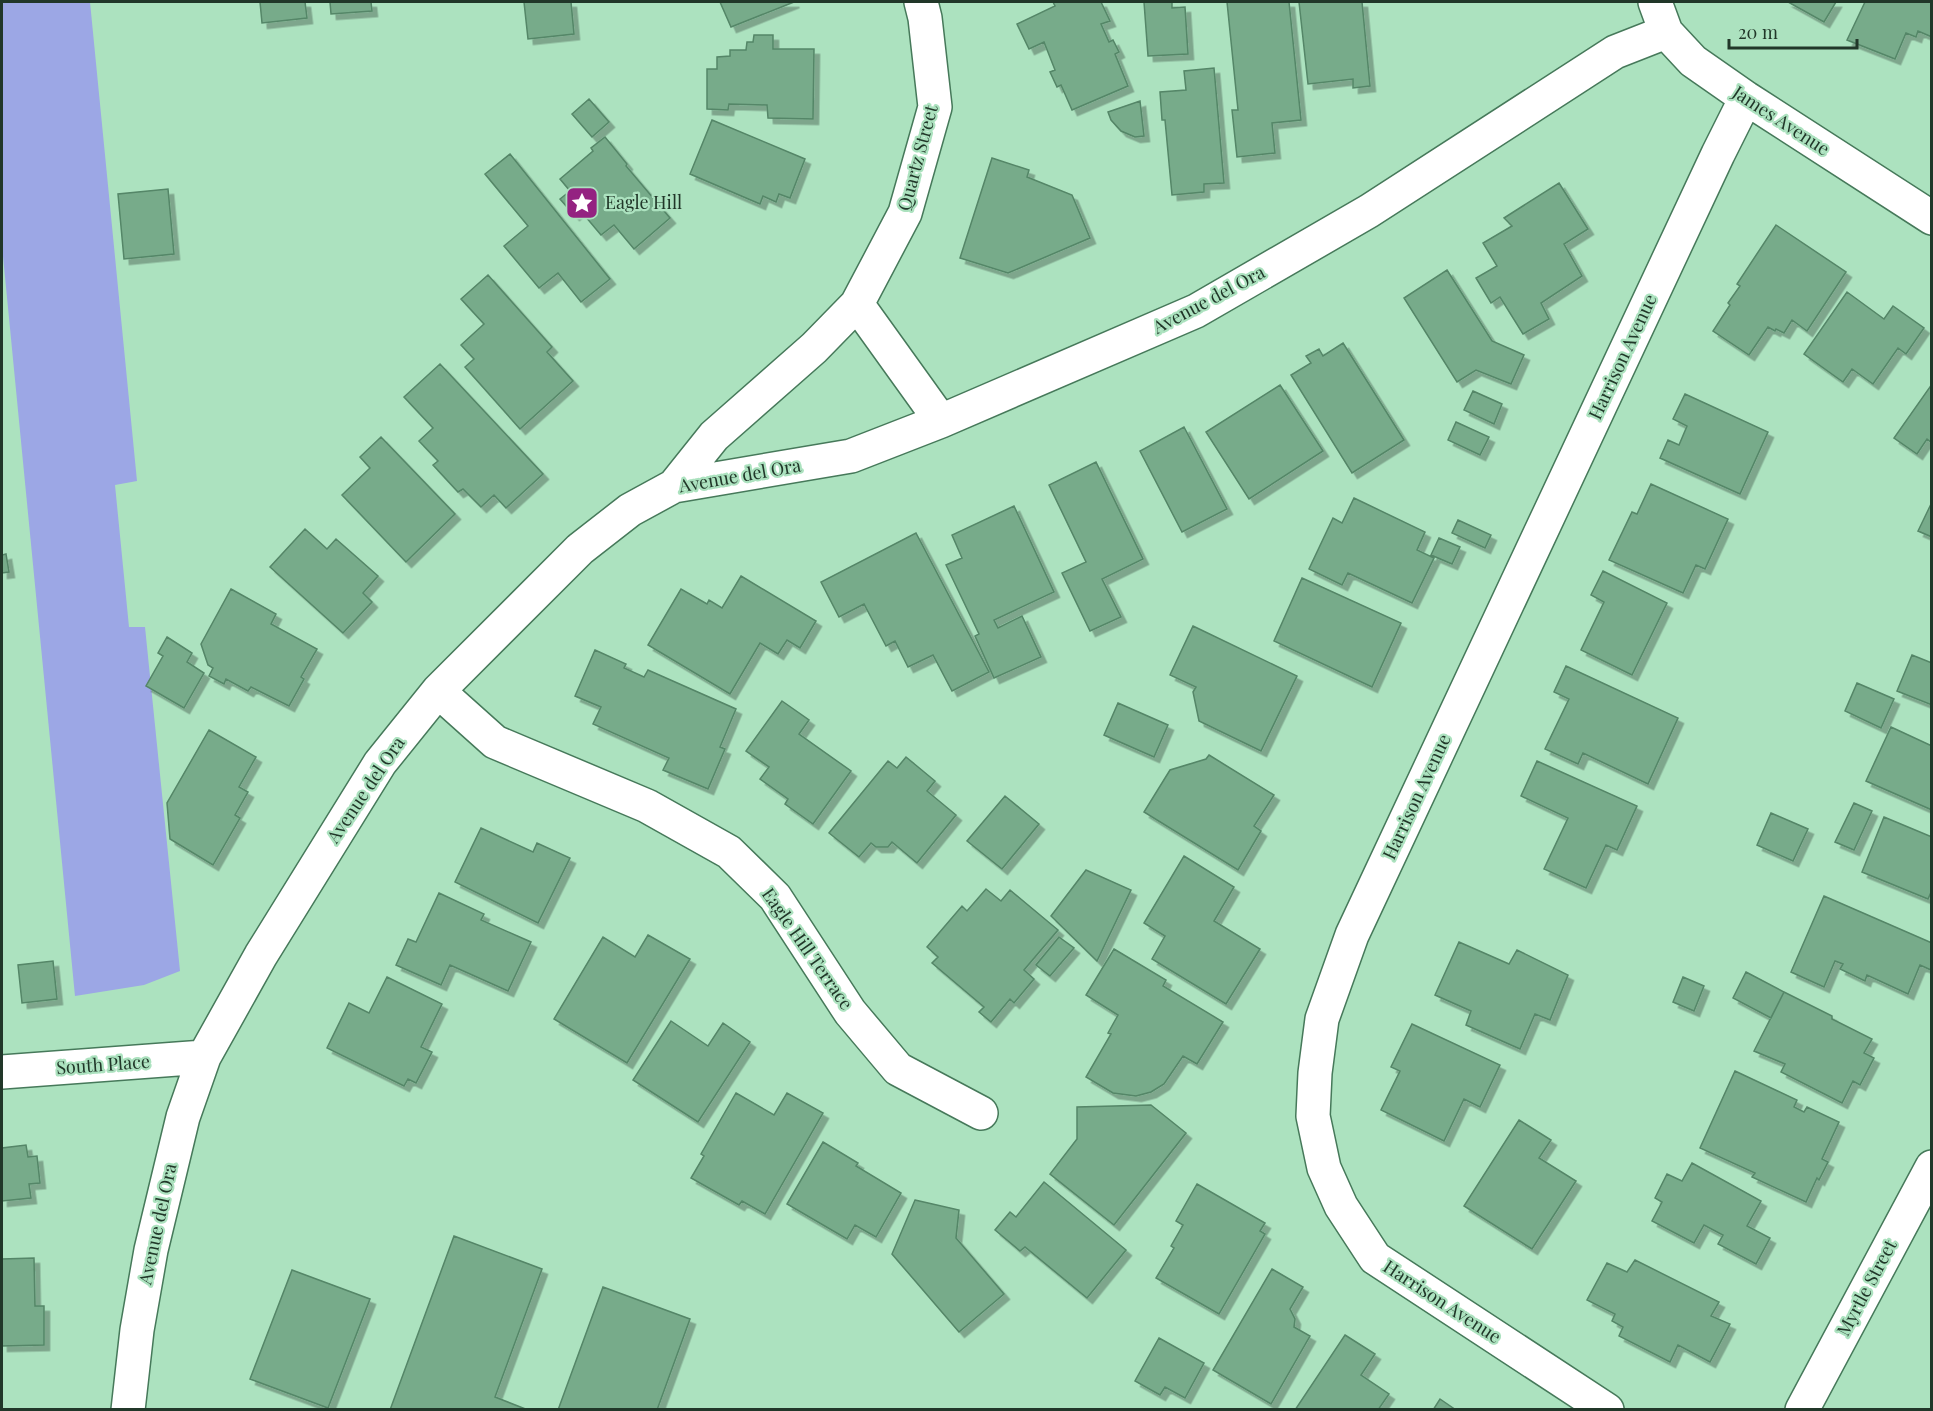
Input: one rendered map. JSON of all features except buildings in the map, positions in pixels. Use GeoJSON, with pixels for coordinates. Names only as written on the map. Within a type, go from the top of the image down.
{"type":"FeatureCollection","features":[{"type":"Feature","properties":{"kind":"street","name":"Quartz Street"},"geometry":{"type":"LineString","coordinates":[[674,486],[714,436],[814,348],[856,304],[905,213],[934,106],[925,18],[921,2]]}},
{"type":"Feature","properties":{"kind":"street","name":"James Avenue"},"geometry":{"type":"LineString","coordinates":[[1655,2],[1666,32],[1693,61],[1746,98],[1932,218]]}},
{"type":"Feature","properties":{"kind":"street","name":"Avenue del Ora"},"geometry":{"type":"LineString","coordinates":[[128,1410],[137,1330],[151,1250],[183,1117],[204,1057],[261,955],[380,762],[438,691],[580,549],[630,510],[674,486],[851,456],[941,421],[1196,311],[1368,211],[1615,52],[1666,32]]}},
{"type":"Feature","properties":{"kind":"street","name":"Harrison Avenue"},"geometry":{"type":"LineString","coordinates":[[1606,1410],[1376,1258],[1341,1206],[1324,1168],[1313,1116],[1315,1072],[1322,1019],[1352,935],[1708,173],[1746,98]]}},
{"type":"Feature","properties":{"kind":"street"},"geometry":{"type":"LineString","coordinates":[[856,304],[941,421]]}},
{"type":"Feature","properties":{"kind":"street","name":"Eagle Hill Terrace"},"geometry":{"type":"LineString","coordinates":[[438,691],[495,742],[647,806],[729,852],[775,897],[850,1012],[898,1069],[981,1113]]}},
{"type":"Feature","properties":{"kind":"street","name":"South Place"},"geometry":{"type":"LineString","coordinates":[[2,1072],[204,1057]]}},
{"type":"Feature","properties":{"kind":"street","name":"Myrtle Street"},"geometry":{"type":"LineString","coordinates":[[1802,1410],[1932,1167]]}},
{"type":"Feature","properties":{"kind":"shaded area"},"geometry":{"type":"Polygon","coordinates":[[[2,2],[90,2],[137,481],[115,485],[129,627],[145,627],[180,971],[144,985],[75,996],[2,246],[2,2]]]}},
{"type":"Feature","properties":{"kind":"place","name":"Eagle Hill"},"geometry":{"type":"Point","coordinates":[582,203]}}]}
